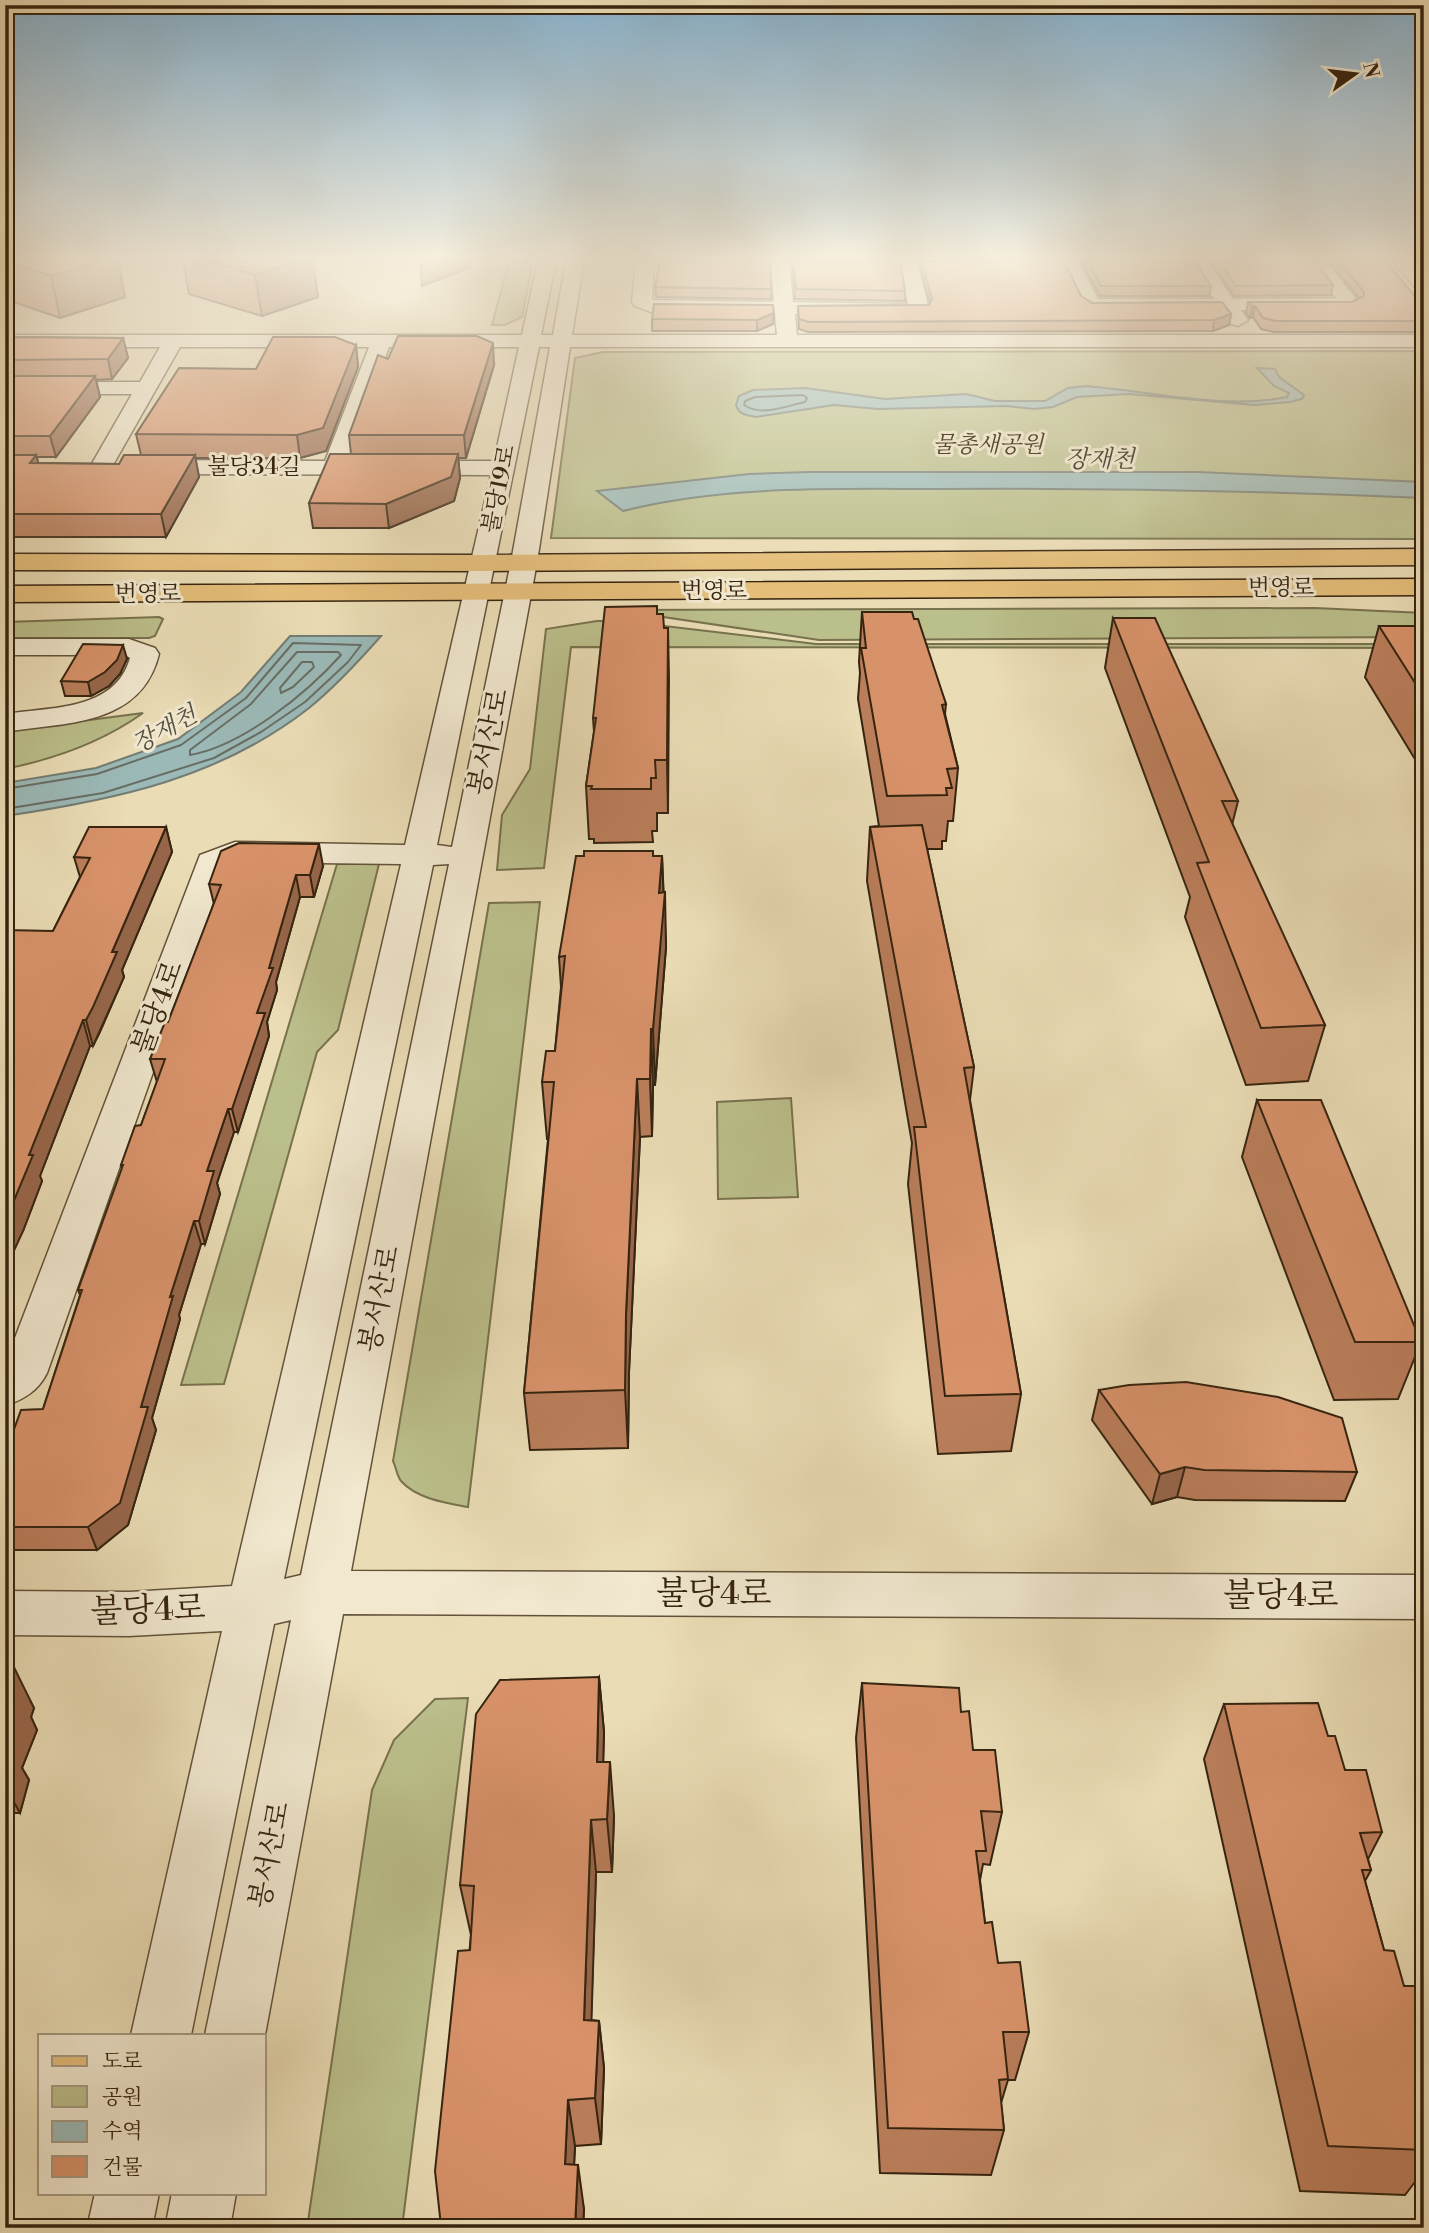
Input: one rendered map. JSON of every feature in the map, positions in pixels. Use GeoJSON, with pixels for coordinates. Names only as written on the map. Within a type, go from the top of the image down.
{"type":"FeatureCollection","features":[{"type":"Feature","properties":{"kind":"main road","name":"번영로"},"geometry":{"type":"LineString","coordinates":[[5,594],[480,578],[1424,557]]}},
{"type":"Feature","properties":{"kind":"main road","name":"번영로"},"geometry":{"type":"LineString","coordinates":[[5,562],[480,578]]}},
{"type":"Feature","properties":{"kind":"main road","name":"번영로"},"geometry":{"type":"LineString","coordinates":[[521,577],[1424,587]]}},
{"type":"Feature","properties":{"kind":"street"},"geometry":{"type":"LineString","coordinates":[[101,467],[159,365]]}},
{"type":"Feature","properties":{"kind":"street"},"geometry":{"type":"LineString","coordinates":[[334,467],[372,365]]}},
{"type":"Feature","properties":{"kind":"street","name":"불당19로"},"geometry":{"type":"LineString","coordinates":[[480,578],[525,365]]}},
{"type":"Feature","properties":{"kind":"street","name":"불당19로"},"geometry":{"type":"LineString","coordinates":[[521,577],[558,365]]}},
{"type":"Feature","properties":{"kind":"street"},"geometry":{"type":"LineString","coordinates":[[5,388],[145,388]]}},
{"type":"Feature","properties":{"kind":"street","name":"불당34길"},"geometry":{"type":"LineString","coordinates":[[73,467],[502,468]]}},
{"type":"Feature","properties":{"kind":"street","name":"봉서산로"},"geometry":{"type":"LineString","coordinates":[[235,2034],[521,577]]}},
{"type":"Feature","properties":{"kind":"street","name":"봉서산로"},"geometry":{"type":"LineString","coordinates":[[161,2034],[480,578]]}},
{"type":"Feature","properties":{"kind":"street"},"geometry":{"type":"LineString","coordinates":[[5,647],[129,647],[145,654],[142,668],[126,692],[108,704],[5,723]]}},
{"type":"Feature","properties":{"kind":"street","name":"불당4로"},"geometry":{"type":"LineString","coordinates":[[5,1388],[25,1373],[211,862],[235,852],[467,856]]}},
{"type":"Feature","properties":{"kind":"street","name":"불당4로"},"geometry":{"type":"LineString","coordinates":[[5,1613],[128,1614],[253,1607],[322,1592],[1424,1597]]}},
{"type":"Feature","properties":{"kind":"street"},"geometry":{"type":"LineString","coordinates":[[119,2228],[127,2194]]}},
{"type":"Feature","properties":{"kind":"street"},"geometry":{"type":"LineString","coordinates":[[197,2228],[204,2194]]}},
{"type":"Feature","properties":{"kind":"green space","name":"물총새공원"},"geometry":{"type":"Polygon","coordinates":[[[574,365],[1424,365],[1424,539],[551,538],[574,365]]]}},
{"type":"Feature","properties":{"kind":"green space"},"geometry":{"type":"Polygon","coordinates":[[[1315,608],[1424,613],[1424,637],[819,640],[616,610],[1315,608]]]}},
{"type":"Feature","properties":{"kind":"green space"},"geometry":{"type":"Polygon","coordinates":[[[163,619],[155,636],[149,638],[5,638],[5,622],[163,619]]]}},
{"type":"Feature","properties":{"kind":"green space"},"geometry":{"type":"Polygon","coordinates":[[[597,621],[622,621],[816,644],[1412,644],[1424,648],[571,647],[544,868],[497,870],[502,815],[530,769],[546,629],[597,621]]]}},
{"type":"Feature","properties":{"kind":"green space"},"geometry":{"type":"Polygon","coordinates":[[[143,713],[111,733],[77,749],[5,769],[5,731],[143,713]]]}},
{"type":"Feature","properties":{"kind":"green space"},"geometry":{"type":"Polygon","coordinates":[[[337,864],[379,864],[338,1030],[317,1052],[224,1384],[181,1385],[337,864]]]}},
{"type":"Feature","properties":{"kind":"green space"},"geometry":{"type":"Polygon","coordinates":[[[540,902],[468,1507],[415,1492],[398,1477],[393,1461],[489,903],[540,902]]]}},
{"type":"Feature","properties":{"kind":"green space"},"geometry":{"type":"Polygon","coordinates":[[[791,1098],[798,1197],[718,1199],[717,1102],[791,1098]]]}},
{"type":"Feature","properties":{"kind":"green space"},"geometry":{"type":"Polygon","coordinates":[[[468,1698],[402,2228],[307,2228],[372,1790],[394,1740],[435,1699],[468,1698]]]}},
{"type":"Feature","properties":{"kind":"water"},"geometry":{"type":"Polygon","coordinates":[[[1257,368],[1275,369],[1279,377],[1304,395],[1302,399],[1254,405],[1129,394],[1077,397],[1053,407],[1034,409],[1007,406],[878,409],[834,405],[756,417],[741,413],[736,405],[739,396],[753,390],[805,388],[885,399],[966,394],[995,401],[1045,401],[1068,388],[1086,386],[1213,401],[1287,397],[1289,393],[1274,386],[1257,368]]]}},
{"type":"Feature","properties":{"kind":"water"},"geometry":{"type":"Polygon","coordinates":[[[1198,472],[1424,482],[1424,498],[1122,490],[820,489],[701,497],[623,511],[597,491],[749,474],[1198,472]]]}},
{"type":"Feature","properties":{"kind":"water"},"geometry":{"type":"Polygon","coordinates":[[[290,636],[381,636],[346,674],[309,708],[275,732],[239,752],[203,769],[126,793],[5,816],[5,783],[96,768],[178,739],[241,692],[290,636]]]}},
{"type":"Feature","properties":{"kind":"building"},"geometry":{"type":"Polygon","coordinates":[[[258,365],[348,365],[323,428],[297,435],[136,434],[179,368],[256,369],[258,365]]]}},
{"type":"Feature","properties":{"kind":"building"},"geometry":{"type":"Polygon","coordinates":[[[374,365],[486,365],[464,435],[349,435],[374,365]]]}},
{"type":"Feature","properties":{"kind":"building"},"geometry":{"type":"Polygon","coordinates":[[[5,376],[95,376],[50,436],[5,436],[5,376]]]}},
{"type":"Feature","properties":{"kind":"building"},"geometry":{"type":"Polygon","coordinates":[[[330,454],[458,454],[451,477],[386,504],[309,503],[330,454]]]}},
{"type":"Feature","properties":{"kind":"building"},"geometry":{"type":"Polygon","coordinates":[[[5,455],[36,455],[30,463],[119,464],[124,455],[195,455],[161,514],[5,514],[5,455]]]}},
{"type":"Feature","properties":{"kind":"building"},"geometry":{"type":"Polygon","coordinates":[[[657,606],[657,614],[663,614],[664,628],[668,628],[667,760],[655,760],[656,778],[651,778],[651,789],[591,789],[592,786],[586,786],[596,718],[593,718],[605,607],[657,606]]]}},
{"type":"Feature","properties":{"kind":"building"},"geometry":{"type":"Polygon","coordinates":[[[862,612],[912,612],[914,619],[918,619],[946,704],[942,705],[958,768],[947,769],[952,788],[946,788],[947,795],[887,796],[861,648],[866,648],[862,612]]]}},
{"type":"Feature","properties":{"kind":"building"},"geometry":{"type":"Polygon","coordinates":[[[1113,618],[1155,618],[1238,801],[1222,801],[1325,1025],[1261,1028],[1197,863],[1209,862],[1113,618]]]}},
{"type":"Feature","properties":{"kind":"building"},"geometry":{"type":"Polygon","coordinates":[[[1379,626],[1424,626],[1424,697],[1379,626]]]}},
{"type":"Feature","properties":{"kind":"building"},"geometry":{"type":"Polygon","coordinates":[[[83,644],[123,645],[117,660],[105,672],[88,682],[61,681],[83,644]]]}},
{"type":"Feature","properties":{"kind":"building"},"geometry":{"type":"Polygon","coordinates":[[[922,825],[974,1067],[964,1068],[1021,1394],[945,1396],[914,1127],[926,1127],[870,827],[922,825]]]}},
{"type":"Feature","properties":{"kind":"building"},"geometry":{"type":"Polygon","coordinates":[[[89,827],[166,827],[112,952],[117,952],[93,1007],[86,1020],[83,1020],[5,1222],[5,930],[53,931],[90,858],[74,857],[89,827]]]}},
{"type":"Feature","properties":{"kind":"building"},"geometry":{"type":"Polygon","coordinates":[[[239,843],[319,844],[310,875],[296,875],[269,968],[273,968],[257,1013],[265,1013],[232,1109],[228,1109],[207,1171],[214,1171],[199,1221],[194,1221],[170,1297],[173,1296],[141,1407],[148,1407],[120,1503],[88,1527],[5,1527],[5,1432],[13,1432],[21,1410],[43,1409],[82,1290],[78,1290],[121,1165],[135,1126],[141,1125],[165,1059],[150,1059],[165,1022],[168,1022],[221,885],[209,884],[221,851],[239,843]]]}},
{"type":"Feature","properties":{"kind":"building"},"geometry":{"type":"Polygon","coordinates":[[[584,851],[653,851],[653,856],[662,856],[659,893],[665,892],[651,1029],[650,1079],[637,1079],[625,1390],[524,1393],[554,1082],[542,1082],[546,1051],[555,1051],[565,956],[559,957],[576,856],[584,856],[584,851]]]}},
{"type":"Feature","properties":{"kind":"building"},"geometry":{"type":"Polygon","coordinates":[[[1257,1100],[1321,1100],[1421,1342],[1355,1342],[1257,1100]]]}},
{"type":"Feature","properties":{"kind":"building"},"geometry":{"type":"Polygon","coordinates":[[[1186,1382],[1278,1397],[1342,1418],[1357,1472],[1204,1470],[1185,1467],[1160,1474],[1099,1390],[1129,1385],[1186,1382]]]}},
{"type":"Feature","properties":{"kind":"building"},"geometry":{"type":"Polygon","coordinates":[[[599,1677],[597,1762],[610,1762],[607,1819],[591,1820],[584,2020],[599,2021],[595,2098],[568,2100],[565,2164],[578,2165],[575,2227],[441,2226],[435,2171],[458,1951],[470,1950],[474,1886],[460,1885],[476,1714],[500,1680],[599,1677]]]}},
{"type":"Feature","properties":{"kind":"building"},"geometry":{"type":"Polygon","coordinates":[[[862,1683],[959,1688],[961,1712],[969,1711],[973,1750],[995,1750],[1002,1812],[981,1811],[986,1851],[976,1851],[985,1923],[992,1922],[998,1963],[1020,1962],[1029,2032],[1003,2032],[1008,2079],[999,2080],[1004,2130],[888,2128],[862,1683]]]}},
{"type":"Feature","properties":{"kind":"building"},"geometry":{"type":"Polygon","coordinates":[[[1318,1703],[1328,1736],[1335,1736],[1345,1770],[1366,1770],[1382,1832],[1360,1833],[1371,1870],[1362,1870],[1384,1950],[1394,1951],[1404,1986],[1424,1986],[1424,2150],[1328,2146],[1224,1704],[1318,1703]]]}},
{"type":"Feature","properties":{"kind":"water label","name":"장재천"},"geometry":{"type":"Point","coordinates":[1100,460]}},
{"type":"Feature","properties":{"kind":"water label","name":"장재천"},"geometry":{"type":"Point","coordinates":[165,730]}}]}
